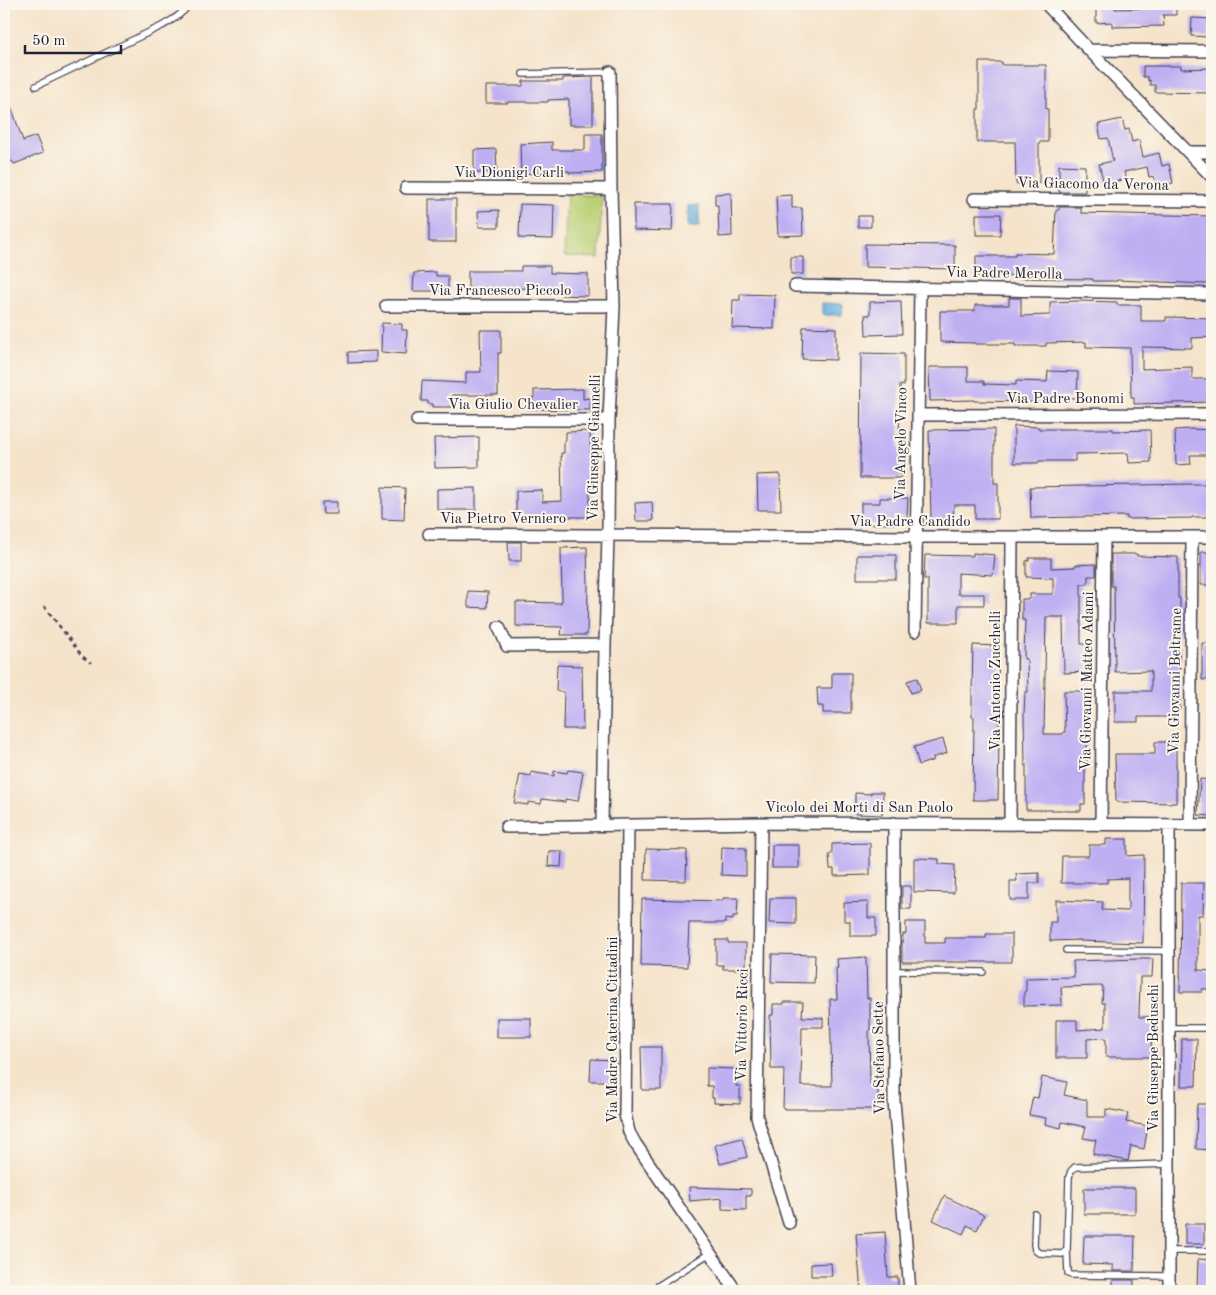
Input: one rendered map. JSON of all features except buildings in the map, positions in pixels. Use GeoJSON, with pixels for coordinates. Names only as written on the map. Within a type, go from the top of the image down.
{"type":"FeatureCollection","features":[{"type":"Feature","properties":{"kind":"street"},"geometry":{"type":"LineString","coordinates":[[1046,4],[1212,177]]}},
{"type":"Feature","properties":{"kind":"street"},"geometry":{"type":"LineString","coordinates":[[1089,50],[1212,51]]}},
{"type":"Feature","properties":{"kind":"street","name":"Via Giuseppe Giannelli"},"geometry":{"type":"LineString","coordinates":[[602,825],[609,420],[614,306],[610,72]]}},
{"type":"Feature","properties":{"kind":"street"},"geometry":{"type":"LineString","coordinates":[[1188,152],[1212,152]]}},
{"type":"Feature","properties":{"kind":"street","name":"Via Dionigi Carli"},"geometry":{"type":"LineString","coordinates":[[406,188],[611,189]]}},
{"type":"Feature","properties":{"kind":"street","name":"Via Giacomo da Verona"},"geometry":{"type":"LineString","coordinates":[[974,198],[1212,201]]}},
{"type":"Feature","properties":{"kind":"street","name":"Via Padre Merolla"},"geometry":{"type":"LineString","coordinates":[[795,286],[1212,294]]}},
{"type":"Feature","properties":{"kind":"street","name":"Via Angelo Vinco"},"geometry":{"type":"LineString","coordinates":[[915,631],[920,288]]}},
{"type":"Feature","properties":{"kind":"street","name":"Via Francesco Piccolo"},"geometry":{"type":"LineString","coordinates":[[386,306],[614,306]]}},
{"type":"Feature","properties":{"kind":"street","name":"Via Padre Bonomi"},"geometry":{"type":"LineString","coordinates":[[918,415],[1212,414]]}},
{"type":"Feature","properties":{"kind":"street","name":"Via Giulio Chevalier"},"geometry":{"type":"LineString","coordinates":[[417,420],[609,420]]}},
{"type":"Feature","properties":{"kind":"street","name":"Via Pietro Verniero"},"geometry":{"type":"LineString","coordinates":[[428,534],[608,535]]}},
{"type":"Feature","properties":{"kind":"street","name":"Via Padre Candido"},"geometry":{"type":"LineString","coordinates":[[608,535],[915,538],[1212,537]]}},
{"type":"Feature","properties":{"kind":"street","name":"Via Antonio Zucchelli"},"geometry":{"type":"LineString","coordinates":[[1010,824],[1012,537]]}},
{"type":"Feature","properties":{"kind":"street","name":"Via Giovanni Matteo Adami"},"geometry":{"type":"LineString","coordinates":[[1101,824],[1104,537]]}},
{"type":"Feature","properties":{"kind":"street","name":"Via Giovanni Beltrame"},"geometry":{"type":"LineString","coordinates":[[1190,825],[1192,537]]}},
{"type":"Feature","properties":{"kind":"street"},"geometry":{"type":"LineString","coordinates":[[499,627],[507,646],[605,645]]}},
{"type":"Feature","properties":{"kind":"street","name":"Vicolo dei Morti di San Paolo"},"geometry":{"type":"LineString","coordinates":[[506,827],[761,823],[1212,825]]}},
{"type":"Feature","properties":{"kind":"street","name":"Via Vittorio Ricci"},"geometry":{"type":"LineString","coordinates":[[761,823],[757,1117],[789,1223]]}},
{"type":"Feature","properties":{"kind":"street","name":"Via Stefano Sette"},"geometry":{"type":"LineString","coordinates":[[894,823],[894,1101],[910,1291]]}},
{"type":"Feature","properties":{"kind":"street","name":"Via Madre Caterina Cittadini"},"geometry":{"type":"LineString","coordinates":[[628,825],[625,1114],[629,1132],[736,1291]]}},
{"type":"Feature","properties":{"kind":"street","name":"Via Giuseppe Beduschi"},"geometry":{"type":"LineString","coordinates":[[1169,826],[1169,1291]]}},
{"type":"Feature","properties":{"kind":"lane"},"geometry":{"type":"LineString","coordinates":[[36,86],[162,26],[176,18],[189,4]]}},
{"type":"Feature","properties":{"kind":"lane"},"geometry":{"type":"LineString","coordinates":[[524,74],[610,72]]}},
{"type":"Feature","properties":{"kind":"lane"},"geometry":{"type":"LineString","coordinates":[[1066,950],[1169,951]]}},
{"type":"Feature","properties":{"kind":"lane"},"geometry":{"type":"LineString","coordinates":[[894,971],[983,972]]}},
{"type":"Feature","properties":{"kind":"lane"},"geometry":{"type":"LineString","coordinates":[[1169,1028],[1212,1028]]}},
{"type":"Feature","properties":{"kind":"lane"},"geometry":{"type":"LineString","coordinates":[[1169,1164],[1075,1167],[1069,1177],[1067,1250],[1068,1272],[1071,1275],[1169,1276]]}},
{"type":"Feature","properties":{"kind":"lane"},"geometry":{"type":"LineString","coordinates":[[1035,1214],[1035,1250],[1039,1253],[1062,1254],[1067,1250]]}},
{"type":"Feature","properties":{"kind":"lane"},"geometry":{"type":"LineString","coordinates":[[1169,1251],[1212,1251]]}},
{"type":"Feature","properties":{"kind":"lane"},"geometry":{"type":"LineString","coordinates":[[650,1291],[710,1253]]}},
{"type":"Feature","properties":{"kind":"path"},"geometry":{"type":"LineString","coordinates":[[44,606],[83,657],[91,663]]}},
{"type":"Feature","properties":{"kind":"green space"},"geometry":{"type":"Polygon","coordinates":[[[567,194],[602,196],[599,258],[564,256],[567,194]]]}},
{"type":"Feature","properties":{"kind":"water"},"geometry":{"type":"Polygon","coordinates":[[[699,205],[699,227],[688,227],[688,206],[699,205]]]}},
{"type":"Feature","properties":{"kind":"water"},"geometry":{"type":"Polygon","coordinates":[[[822,303],[843,304],[842,315],[822,315],[822,303]]]}}]}
